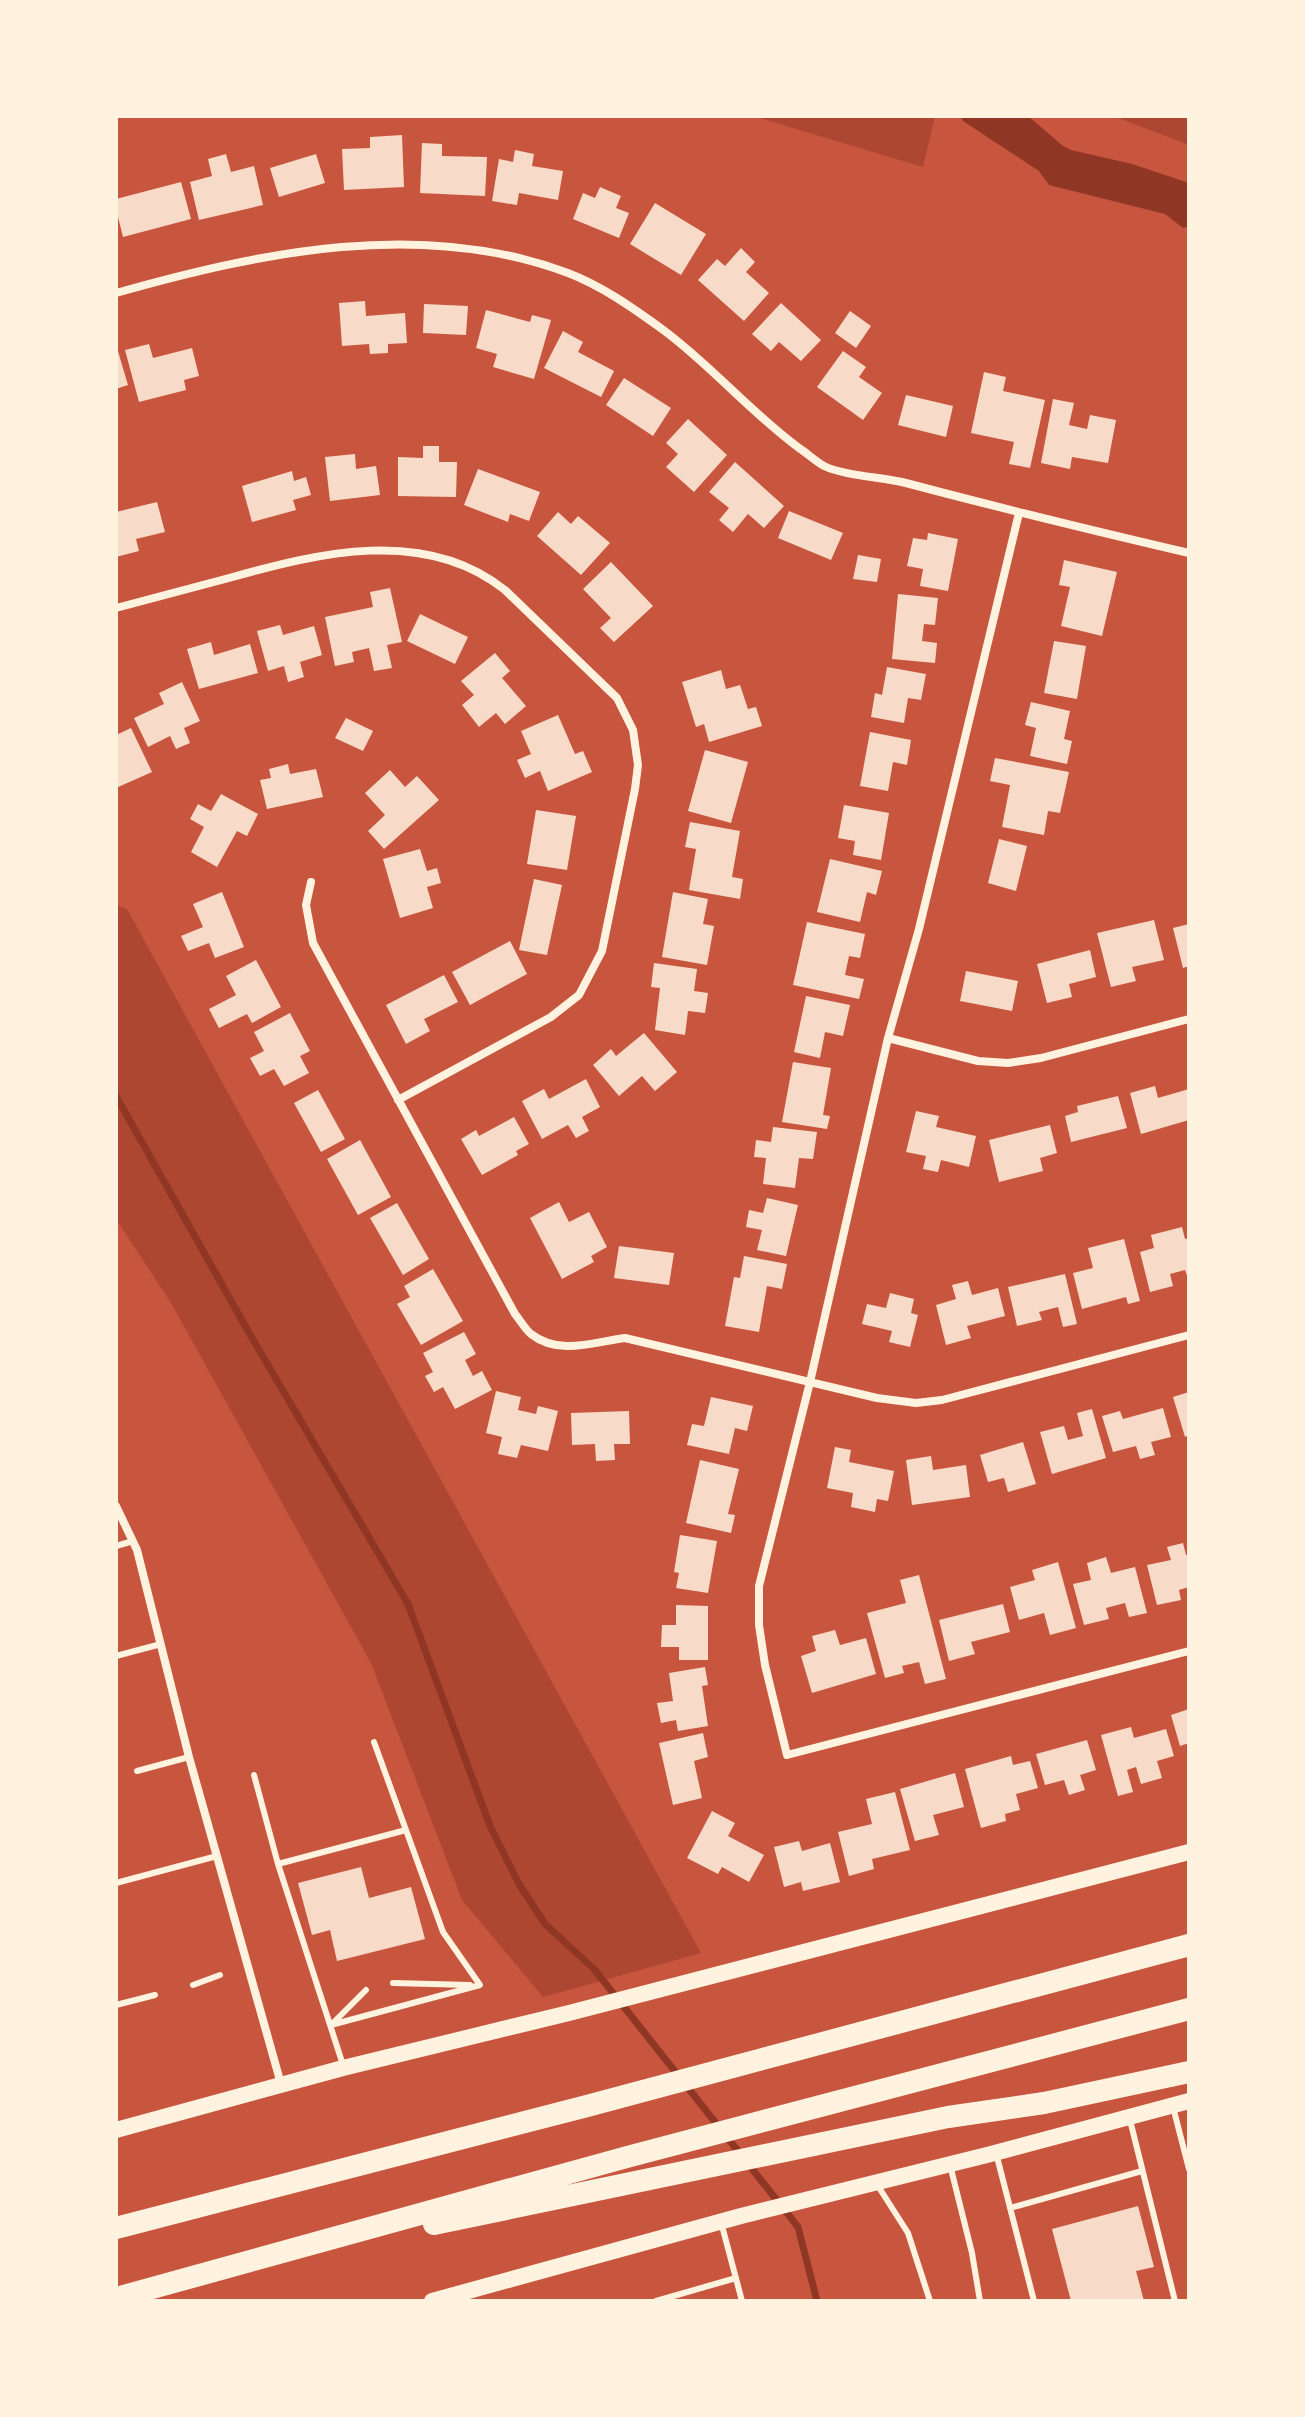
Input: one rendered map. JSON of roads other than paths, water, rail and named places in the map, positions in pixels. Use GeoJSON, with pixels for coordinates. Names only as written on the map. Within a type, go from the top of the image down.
{"type":"FeatureCollection","features":[{"type":"Feature","properties":{"kind":"highway"},"geometry":{"type":"LineString","coordinates":[[116,2228],[1189,1945]]}},
{"type":"Feature","properties":{"kind":"highway"},"geometry":{"type":"LineString","coordinates":[[116,2298],[627,2157],[1189,2009]]}},
{"type":"Feature","properties":{"kind":"highway"},"geometry":{"type":"LineString","coordinates":[[238,2264],[948,2117],[1044,2103],[1189,2072]]}},
{"type":"Feature","properties":{"kind":"main road"},"geometry":{"type":"LineString","coordinates":[[116,2130],[281,2084],[569,2013],[1189,1852]]}},
{"type":"Feature","properties":{"kind":"main road"},"geometry":{"type":"LineString","coordinates":[[432,2301],[741,2216],[950,2165],[1189,2101]]}},
{"type":"Feature","properties":{"kind":"street"},"geometry":{"type":"LineString","coordinates":[[116,293],[278,255],[382,244],[467,248],[519,258],[570,273],[618,298],[664,330],[782,435],[824,466],[890,479],[1189,553]]}},
{"type":"Feature","properties":{"kind":"street"},"geometry":{"type":"LineString","coordinates":[[1019,513],[919,929],[888,1038],[810,1382],[759,1586],[759,1625],[765,1665],[787,1755],[1189,1651]]}},
{"type":"Feature","properties":{"kind":"street"},"geometry":{"type":"LineString","coordinates":[[116,608],[301,558],[335,552],[381,550],[453,560],[494,580],[617,698],[633,730],[638,765],[602,951],[579,995],[551,1017],[398,1100]]}},
{"type":"Feature","properties":{"kind":"street"},"geometry":{"type":"LineString","coordinates":[[311,882],[306,905],[313,943],[515,1314],[532,1334],[559,1346],[592,1346],[625,1338],[877,1398],[916,1403],[942,1400],[1189,1335]]}},
{"type":"Feature","properties":{"kind":"street"},"geometry":{"type":"LineString","coordinates":[[888,1038],[978,1061],[1008,1063],[1041,1058],[1189,1019]]}},
{"type":"Feature","properties":{"kind":"street"},"geometry":{"type":"LineString","coordinates":[[116,1506],[133,1541],[189,1757],[281,2084]]}},
{"type":"Feature","properties":{"kind":"lane"},"geometry":{"type":"LineString","coordinates":[[116,1546],[133,1541]]}},
{"type":"Feature","properties":{"kind":"lane"},"geometry":{"type":"LineString","coordinates":[[116,1656],[161,1644]]}},
{"type":"Feature","properties":{"kind":"lane"},"geometry":{"type":"LineString","coordinates":[[374,1742],[443,1932],[480,1985]]}},
{"type":"Feature","properties":{"kind":"lane"},"geometry":{"type":"LineString","coordinates":[[137,1771],[189,1757]]}},
{"type":"Feature","properties":{"kind":"lane"},"geometry":{"type":"LineString","coordinates":[[254,1775],[278,1864],[343,2068]]}},
{"type":"Feature","properties":{"kind":"lane"},"geometry":{"type":"LineString","coordinates":[[278,1864],[406,1830]]}},
{"type":"Feature","properties":{"kind":"lane"},"geometry":{"type":"LineString","coordinates":[[116,1883],[217,1856]]}},
{"type":"Feature","properties":{"kind":"lane"},"geometry":{"type":"LineString","coordinates":[[193,1985],[220,1975]]}},
{"type":"Feature","properties":{"kind":"lane"},"geometry":{"type":"LineString","coordinates":[[393,1983],[480,1985]]}},
{"type":"Feature","properties":{"kind":"lane"},"geometry":{"type":"LineString","coordinates":[[331,2025],[480,1985]]}},
{"type":"Feature","properties":{"kind":"lane"},"geometry":{"type":"LineString","coordinates":[[331,2025],[366,1990]]}},
{"type":"Feature","properties":{"kind":"lane"},"geometry":{"type":"LineString","coordinates":[[116,2005],[155,1995]]}},
{"type":"Feature","properties":{"kind":"lane"},"geometry":{"type":"LineString","coordinates":[[1172,2105],[1189,2169]]}},
{"type":"Feature","properties":{"kind":"lane"},"geometry":{"type":"LineString","coordinates":[[1129,2117],[1175,2301]]}},
{"type":"Feature","properties":{"kind":"lane"},"geometry":{"type":"LineString","coordinates":[[995,2153],[1034,2301]]}},
{"type":"Feature","properties":{"kind":"lane"},"geometry":{"type":"LineString","coordinates":[[950,2165],[972,2253],[980,2301]]}},
{"type":"Feature","properties":{"kind":"lane"},"geometry":{"type":"LineString","coordinates":[[1010,2208],[1142,2171]]}},
{"type":"Feature","properties":{"kind":"lane"},"geometry":{"type":"LineString","coordinates":[[876,2183],[908,2233],[930,2301]]}},
{"type":"Feature","properties":{"kind":"lane"},"geometry":{"type":"LineString","coordinates":[[721,2222],[742,2301]]}},
{"type":"Feature","properties":{"kind":"lane"},"geometry":{"type":"LineString","coordinates":[[656,2301],[736,2278]]}},
{"type":"Feature","properties":{"kind":"waterway"},"geometry":{"type":"LineString","coordinates":[[116,1096],[248,1331],[408,1604],[490,1826],[519,1884],[545,1924],[594,1969],[798,2227],[817,2301]]}}]}
